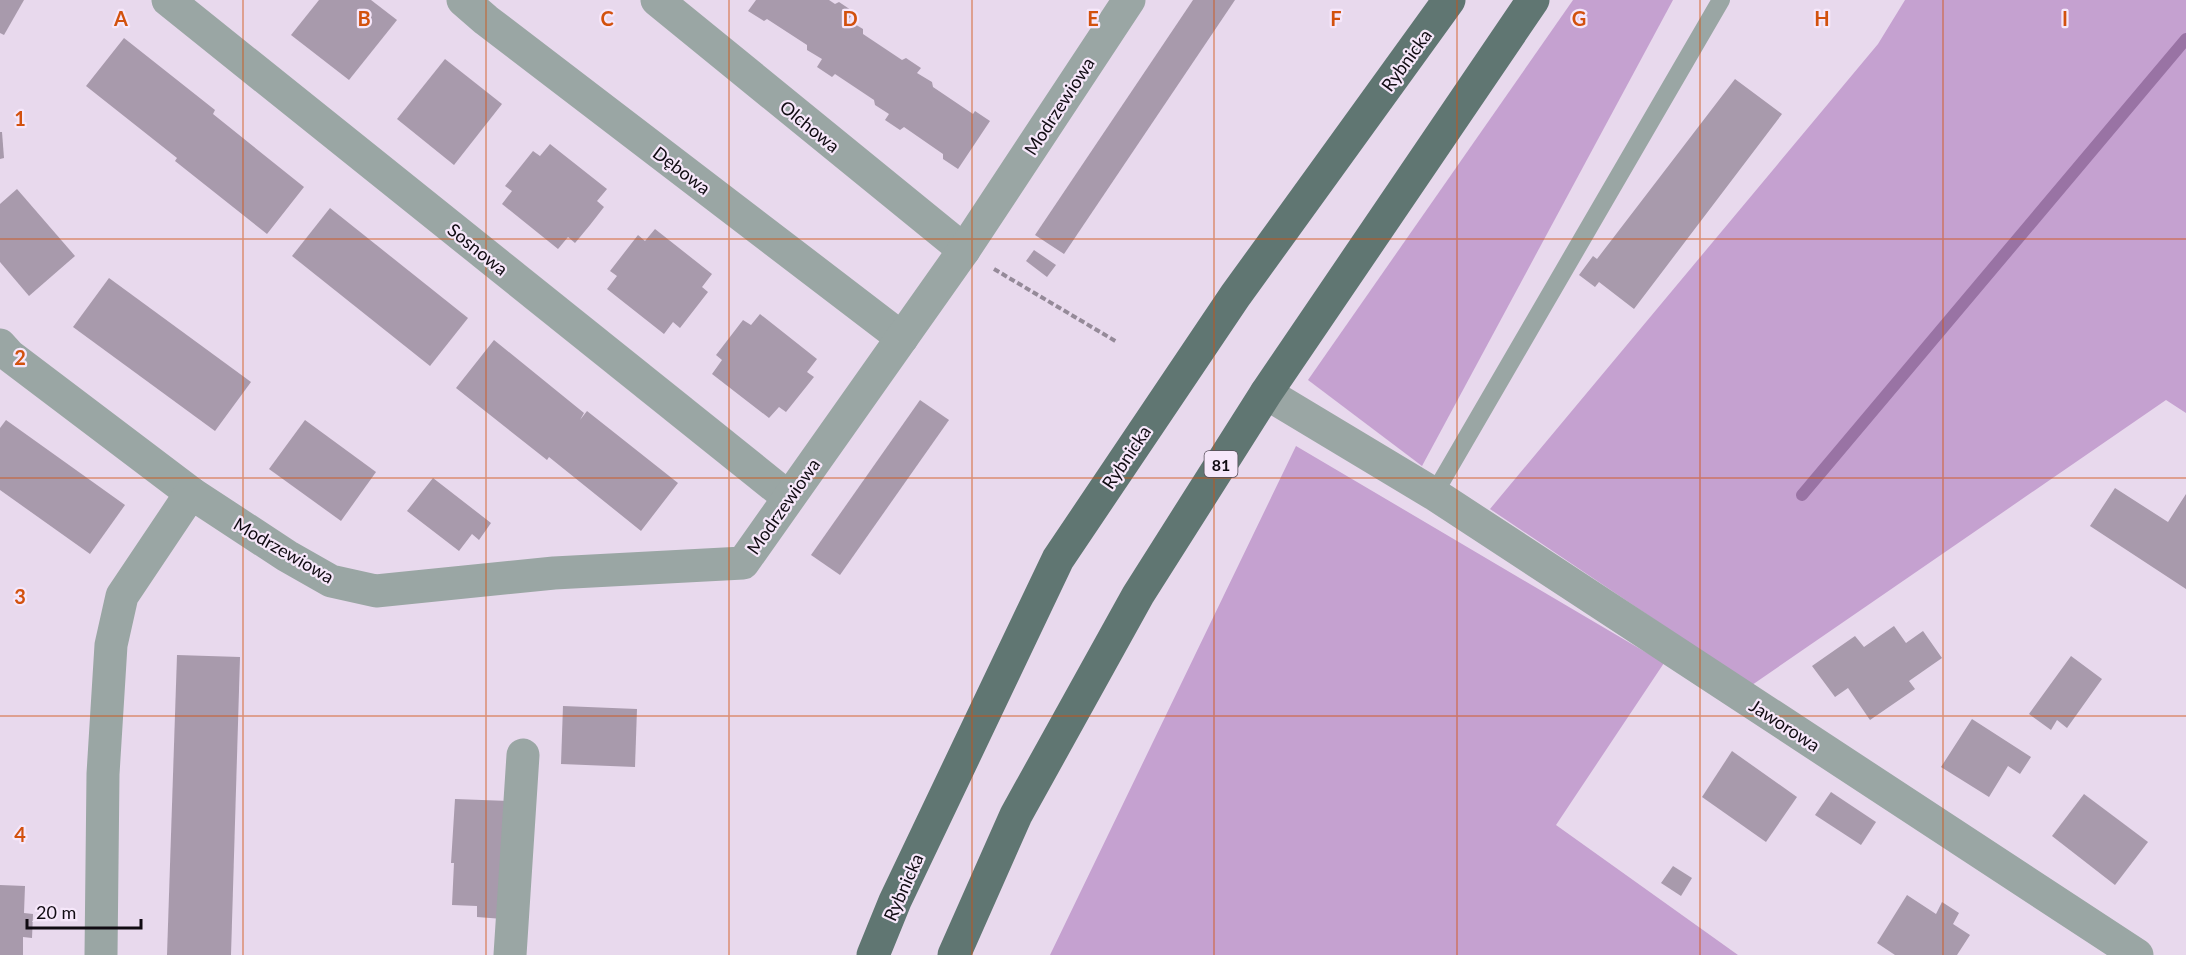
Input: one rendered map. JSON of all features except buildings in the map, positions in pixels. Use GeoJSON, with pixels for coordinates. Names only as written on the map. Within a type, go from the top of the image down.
{"type":"FeatureCollection","features":[{"type":"Feature","properties":{"kind":"main road","name":"Rybnicka"},"geometry":{"type":"LineString","coordinates":[[873,955],[895,900],[1058,559],[1234,296],[1449,0]]}},
{"type":"Feature","properties":{"kind":"main road","name":"81"},"geometry":{"type":"LineString","coordinates":[[954,955],[1016,815],[1127,615],[1266,393],[1533,0]]}},
{"type":"Feature","properties":{"kind":"street","name":"Sosnowa"},"geometry":{"type":"LineString","coordinates":[[168,0],[788,497]]}},
{"type":"Feature","properties":{"kind":"street","name":"Dębowa"},"geometry":{"type":"LineString","coordinates":[[463,0],[902,338]]}},
{"type":"Feature","properties":{"kind":"street","name":"Olchowa"},"geometry":{"type":"LineString","coordinates":[[657,0],[964,250]]}},
{"type":"Feature","properties":{"kind":"street","name":"Modrzewiowa"},"geometry":{"type":"LineString","coordinates":[[3,357],[190,493],[287,556],[331,580],[376,591],[554,573],[743,563],[964,250],[1129,0]]}},
{"type":"Feature","properties":{"kind":"street","name":"Jaworowa"},"geometry":{"type":"LineString","coordinates":[[1266,393],[1434,494],[2137,955]]}},
{"type":"Feature","properties":{"kind":"street"},"geometry":{"type":"LineString","coordinates":[[101,955],[103,774],[111,645],[122,596],[190,493]]}},
{"type":"Feature","properties":{"kind":"street"},"geometry":{"type":"LineString","coordinates":[[510,955],[523,756]]}},
{"type":"Feature","properties":{"kind":"lane"},"geometry":{"type":"LineString","coordinates":[[1434,494],[1721,0]]}},
{"type":"Feature","properties":{"kind":"path"},"geometry":{"type":"LineString","coordinates":[[964,250],[1117,342]]}},
{"type":"Feature","properties":{"kind":"shaded area"},"geometry":{"type":"Polygon","coordinates":[[[1573,0],[1673,0],[1422,466],[1308,380],[1573,0]]]}},
{"type":"Feature","properties":{"kind":"shaded area"},"geometry":{"type":"Polygon","coordinates":[[[1905,0],[2186,0],[2186,413],[2166,400],[1752,685],[1490,509],[1878,44],[1905,0]]]}},
{"type":"Feature","properties":{"kind":"shaded area"},"geometry":{"type":"Polygon","coordinates":[[[1296,446],[1664,663],[1556,825],[1738,955],[1050,955],[1296,446]]]}},
{"type":"Feature","properties":{"kind":"waterway"},"geometry":{"type":"LineString","coordinates":[[1802,495],[2186,39]]}}]}
